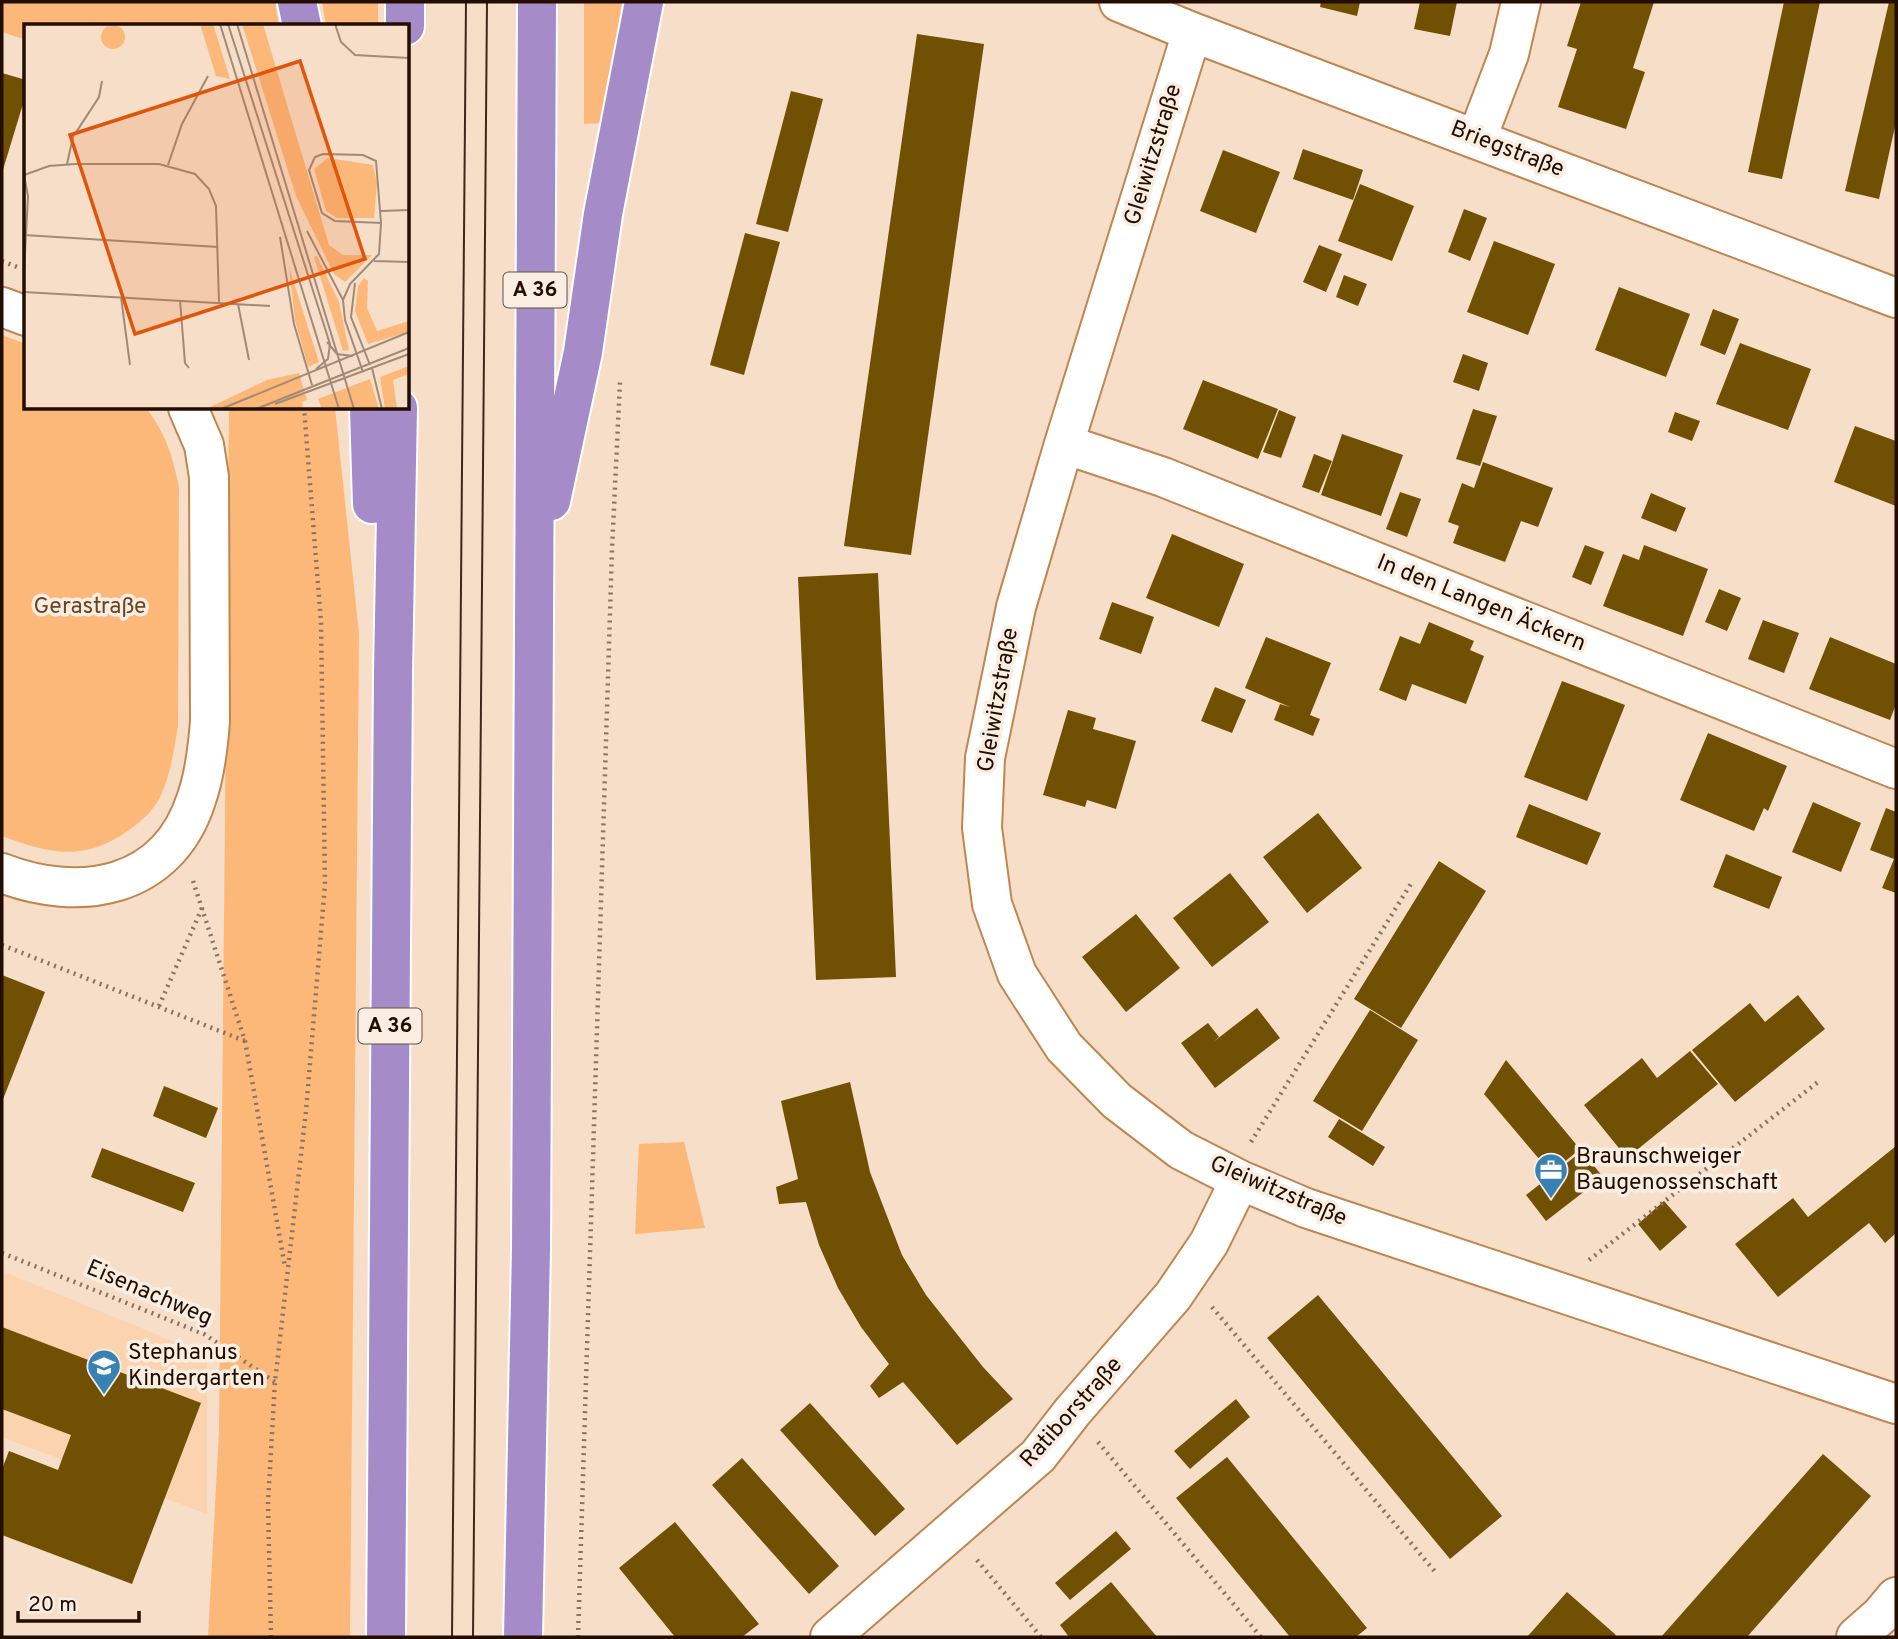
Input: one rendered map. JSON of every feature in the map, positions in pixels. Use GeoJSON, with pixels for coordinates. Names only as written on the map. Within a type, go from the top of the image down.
{"type":"FeatureCollection","features":[{"type":"Feature","properties":{"kind":"highway"},"geometry":{"type":"LineString","coordinates":[[297,2],[302,24]]}},
{"type":"Feature","properties":{"kind":"highway"},"geometry":{"type":"LineString","coordinates":[[405,2],[405,24]]}},
{"type":"Feature","properties":{"kind":"highway","name":"A 36"},"geometry":{"type":"LineString","coordinates":[[523,1637],[531,1235],[537,2]]}},
{"type":"Feature","properties":{"kind":"highway"},"geometry":{"type":"LineString","coordinates":[[534,578],[583,352],[603,214],[644,2]]}},
{"type":"Feature","properties":{"kind":"highway"},"geometry":{"type":"LineString","coordinates":[[369,410],[372,522],[393,673]]}},
{"type":"Feature","properties":{"kind":"highway","name":"A 36"},"geometry":{"type":"LineString","coordinates":[[386,1637],[393,673],[398,410]]}},
{"type":"Feature","properties":{"kind":"street","name":"Briegstraße"},"geometry":{"type":"LineString","coordinates":[[1119,2],[1896,298]]}},
{"type":"Feature","properties":{"kind":"street"},"geometry":{"type":"LineString","coordinates":[[1477,138],[1509,54],[1521,2]]}},
{"type":"Feature","properties":{"kind":"street","name":"Gleiwitzstraße"},"geometry":{"type":"LineString","coordinates":[[1192,32],[1016,607],[985,758],[982,828],[992,904],[1017,974],[1064,1047],[1117,1101],[1181,1150],[1235,1177],[1306,1208],[1896,1404]]}},
{"type":"Feature","properties":{"kind":"street"},"geometry":{"type":"LineString","coordinates":[[2,307],[24,315]]}},
{"type":"Feature","properties":{"kind":"street"},"geometry":{"type":"LineString","coordinates":[[2,873],[23,881],[58,888],[91,888],[125,881],[155,861],[177,837],[196,802],[207,756],[210,721],[209,477],[204,445],[189,410]]}},
{"type":"Feature","properties":{"kind":"street","name":"In den Langen Äckern"},"geometry":{"type":"LineString","coordinates":[[1064,444],[1163,477],[1896,769]]}},
{"type":"Feature","properties":{"kind":"street","name":"Ratiborstraße"},"geometry":{"type":"LineString","coordinates":[[830,1637],[1038,1456],[1073,1411],[1173,1296],[1209,1243],[1235,1177]]}},
{"type":"Feature","properties":{"kind":"street"},"geometry":{"type":"LineString","coordinates":[[1856,1637],[1881,1615],[1896,1597]]}},
{"type":"Feature","properties":{"kind":"path"},"geometry":{"type":"LineString","coordinates":[[578,1637],[611,564],[621,376]]}},
{"type":"Feature","properties":{"kind":"path"},"geometry":{"type":"LineString","coordinates":[[271,1637],[268,1503],[275,1382],[306,1111],[324,884],[321,622],[304,410]]}},
{"type":"Feature","properties":{"kind":"path"},"geometry":{"type":"LineString","coordinates":[[177,837],[245,1041],[286,1273]]}},
{"type":"Feature","properties":{"kind":"path"},"geometry":{"type":"LineString","coordinates":[[1235,1177],[1412,882]]}},
{"type":"Feature","properties":{"kind":"path"},"geometry":{"type":"LineString","coordinates":[[159,1006],[202,908]]}},
{"type":"Feature","properties":{"kind":"path"},"geometry":{"type":"LineString","coordinates":[[2,945],[245,1041]]}},
{"type":"Feature","properties":{"kind":"path"},"geometry":{"type":"LineString","coordinates":[[1549,1290],[1818,1082]]}},
{"type":"Feature","properties":{"kind":"path","name":"Eisenachweg"},"geometry":{"type":"LineString","coordinates":[[2,1253],[204,1334],[275,1382]]}},
{"type":"Feature","properties":{"kind":"path"},"geometry":{"type":"LineString","coordinates":[[1186,1277],[1437,1574]]}},
{"type":"Feature","properties":{"kind":"path"},"geometry":{"type":"LineString","coordinates":[[1073,1411],[1261,1637]]}},
{"type":"Feature","properties":{"kind":"path"},"geometry":{"type":"LineString","coordinates":[[952,1529],[1041,1637]]}},
{"type":"Feature","properties":{"kind":"shaded area","name":"Stephanus Kindergarten"},"geometry":{"type":"Polygon","coordinates":[[[2,1271],[207,1355],[207,1514],[2,1437],[2,1271]]]}},
{"type":"Feature","properties":{"kind":"green space"},"geometry":{"type":"Polygon","coordinates":[[[2,2],[275,2],[279,24],[24,24],[24,39],[2,32],[2,2]]]}},
{"type":"Feature","properties":{"kind":"green space"},"geometry":{"type":"Polygon","coordinates":[[[322,2],[378,2],[378,24],[326,24],[322,2]]]}},
{"type":"Feature","properties":{"kind":"green space"},"geometry":{"type":"Polygon","coordinates":[[[584,2],[622,2],[603,123],[584,124],[584,2]]]}},
{"type":"Feature","properties":{"kind":"green space","name":"Gerastraße"},"geometry":{"type":"Polygon","coordinates":[[[2,335],[24,343],[24,410],[147,410],[167,445],[179,487],[178,726],[170,770],[158,800],[152,810],[129,830],[113,840],[82,851],[67,852],[35,847],[2,836],[2,335]]]}},
{"type":"Feature","properties":{"kind":"green space"},"geometry":{"type":"Polygon","coordinates":[[[229,410],[335,410],[359,634],[350,1637],[208,1637],[219,1430],[229,410]]]}},
{"type":"Feature","properties":{"kind":"green space"},"geometry":{"type":"Polygon","coordinates":[[[684,1142],[705,1228],[635,1234],[639,1144],[684,1142]]]}},
{"type":"Feature","properties":{"kind":"building"},"geometry":{"type":"Polygon","coordinates":[[[1321,2],[1360,2],[1357,16],[1320,7],[1321,2]]]}},
{"type":"Feature","properties":{"kind":"building"},"geometry":{"type":"Polygon","coordinates":[[[1420,2],[1457,2],[1450,36],[1414,29],[1420,2]]]}},
{"type":"Feature","properties":{"kind":"building"},"geometry":{"type":"Polygon","coordinates":[[[1581,2],[1654,2],[1633,68],[1645,72],[1626,129],[1558,107],[1577,49],[1567,46],[1581,2]]]}},
{"type":"Feature","properties":{"kind":"building"},"geometry":{"type":"Polygon","coordinates":[[[1784,2],[1820,2],[1782,179],[1748,172],[1784,2]]]}},
{"type":"Feature","properties":{"kind":"building"},"geometry":{"type":"Polygon","coordinates":[[[1889,2],[1896,2],[1896,122],[1879,199],[1845,191],[1889,2]]]}},
{"type":"Feature","properties":{"kind":"building"},"geometry":{"type":"Polygon","coordinates":[[[917,34],[984,44],[911,555],[844,546],[917,34]]]}},
{"type":"Feature","properties":{"kind":"building"},"geometry":{"type":"Polygon","coordinates":[[[2,73],[24,79],[24,101],[2,173],[2,73]]]}},
{"type":"Feature","properties":{"kind":"building"},"geometry":{"type":"Polygon","coordinates":[[[791,91],[823,99],[788,232],[756,224],[791,91]]]}},
{"type":"Feature","properties":{"kind":"building"},"geometry":{"type":"Polygon","coordinates":[[[1303,149],[1363,170],[1353,200],[1293,179],[1303,149]]]}},
{"type":"Feature","properties":{"kind":"building"},"geometry":{"type":"Polygon","coordinates":[[[1223,150],[1280,172],[1256,233],[1200,211],[1223,150]]]}},
{"type":"Feature","properties":{"kind":"building"},"geometry":{"type":"Polygon","coordinates":[[[1360,184],[1414,206],[1392,261],[1338,241],[1360,184]]]}},
{"type":"Feature","properties":{"kind":"building"},"geometry":{"type":"Polygon","coordinates":[[[1464,209],[1487,218],[1470,261],[1448,252],[1464,209]]]}},
{"type":"Feature","properties":{"kind":"building"},"geometry":{"type":"Polygon","coordinates":[[[745,233],[780,242],[744,375],[710,365],[745,233]]]}},
{"type":"Feature","properties":{"kind":"building"},"geometry":{"type":"Polygon","coordinates":[[[1494,241],[1555,264],[1528,335],[1467,312],[1494,241]]]}},
{"type":"Feature","properties":{"kind":"building"},"geometry":{"type":"Polygon","coordinates":[[[1319,245],[1342,254],[1326,292],[1303,282],[1319,245]]]}},
{"type":"Feature","properties":{"kind":"building"},"geometry":{"type":"Polygon","coordinates":[[[1344,275],[1367,284],[1358,306],[1336,297],[1344,275]]]}},
{"type":"Feature","properties":{"kind":"building"},"geometry":{"type":"Polygon","coordinates":[[[1619,287],[1690,314],[1666,377],[1595,350],[1619,287]]]}},
{"type":"Feature","properties":{"kind":"building"},"geometry":{"type":"Polygon","coordinates":[[[1713,309],[1739,319],[1725,355],[1700,345],[1713,309]]]}},
{"type":"Feature","properties":{"kind":"building"},"geometry":{"type":"Polygon","coordinates":[[[1740,343],[1811,369],[1788,430],[1716,404],[1740,343]]]}},
{"type":"Feature","properties":{"kind":"building"},"geometry":{"type":"Polygon","coordinates":[[[1463,354],[1488,363],[1479,391],[1453,382],[1463,354]]]}},
{"type":"Feature","properties":{"kind":"building"},"geometry":{"type":"Polygon","coordinates":[[[1203,380],[1278,409],[1258,459],[1183,429],[1203,380]]]}},
{"type":"Feature","properties":{"kind":"building"},"geometry":{"type":"Polygon","coordinates":[[[1473,409],[1497,416],[1480,466],[1456,459],[1473,409]]]}},
{"type":"Feature","properties":{"kind":"building"},"geometry":{"type":"Polygon","coordinates":[[[1279,410],[1296,417],[1281,458],[1263,452],[1279,410]]]}},
{"type":"Feature","properties":{"kind":"building"},"geometry":{"type":"Polygon","coordinates":[[[1675,412],[1700,421],[1692,441],[1668,432],[1675,412]]]}},
{"type":"Feature","properties":{"kind":"building"},"geometry":{"type":"Polygon","coordinates":[[[1855,426],[1896,441],[1896,506],[1834,482],[1855,426]]]}},
{"type":"Feature","properties":{"kind":"building"},"geometry":{"type":"Polygon","coordinates":[[[1342,434],[1403,455],[1381,516],[1321,495],[1342,434]]]}},
{"type":"Feature","properties":{"kind":"building"},"geometry":{"type":"Polygon","coordinates":[[[1314,454],[1332,461],[1319,493],[1302,487],[1314,454]]]}},
{"type":"Feature","properties":{"kind":"building"},"geometry":{"type":"Polygon","coordinates":[[[1483,462],[1553,488],[1538,527],[1521,521],[1505,562],[1453,543],[1459,526],[1448,522],[1462,483],[1474,488],[1483,462]]]}},
{"type":"Feature","properties":{"kind":"building"},"geometry":{"type":"Polygon","coordinates":[[[1400,492],[1421,499],[1407,537],[1386,529],[1400,492]]]}},
{"type":"Feature","properties":{"kind":"building"},"geometry":{"type":"Polygon","coordinates":[[[1651,493],[1686,508],[1676,532],[1641,518],[1651,493]]]}},
{"type":"Feature","properties":{"kind":"building"},"geometry":{"type":"Polygon","coordinates":[[[1172,534],[1244,564],[1219,627],[1146,598],[1172,534]]]}},
{"type":"Feature","properties":{"kind":"building"},"geometry":{"type":"Polygon","coordinates":[[[1585,545],[1604,552],[1591,585],[1572,577],[1585,545]]]}},
{"type":"Feature","properties":{"kind":"building"},"geometry":{"type":"Polygon","coordinates":[[[1644,545],[1708,569],[1683,636],[1603,606],[1623,554],[1639,560],[1644,545]]]}},
{"type":"Feature","properties":{"kind":"building"},"geometry":{"type":"Polygon","coordinates":[[[878,573],[896,977],[816,980],[798,577],[878,573]]]}},
{"type":"Feature","properties":{"kind":"building"},"geometry":{"type":"Polygon","coordinates":[[[1719,589],[1741,598],[1727,631],[1705,622],[1719,589]]]}},
{"type":"Feature","properties":{"kind":"building"},"geometry":{"type":"Polygon","coordinates":[[[1112,602],[1154,617],[1141,654],[1099,639],[1112,602]]]}},
{"type":"Feature","properties":{"kind":"building"},"geometry":{"type":"Polygon","coordinates":[[[1763,620],[1799,633],[1784,673],[1748,659],[1763,620]]]}},
{"type":"Feature","properties":{"kind":"building"},"geometry":{"type":"Polygon","coordinates":[[[1429,622],[1474,641],[1470,650],[1484,656],[1466,704],[1412,684],[1406,701],[1379,690],[1400,636],[1420,644],[1429,622]]]}},
{"type":"Feature","properties":{"kind":"building"},"geometry":{"type":"Polygon","coordinates":[[[1266,637],[1331,663],[1310,715],[1320,719],[1313,736],[1274,720],[1280,704],[1290,707],[1245,688],[1266,637]]]}},
{"type":"Feature","properties":{"kind":"building"},"geometry":{"type":"Polygon","coordinates":[[[1830,637],[1896,664],[1896,704],[1890,720],[1809,689],[1830,637]]]}},
{"type":"Feature","properties":{"kind":"building"},"geometry":{"type":"Polygon","coordinates":[[[1562,681],[1625,705],[1587,801],[1524,777],[1562,681]]]}},
{"type":"Feature","properties":{"kind":"building"},"geometry":{"type":"Polygon","coordinates":[[[1215,687],[1246,700],[1232,733],[1201,721],[1215,687]]]}},
{"type":"Feature","properties":{"kind":"building"},"geometry":{"type":"Polygon","coordinates":[[[1068,710],[1096,718],[1093,729],[1136,741],[1116,809],[1087,800],[1085,807],[1043,795],[1068,710]]]}},
{"type":"Feature","properties":{"kind":"building"},"geometry":{"type":"Polygon","coordinates":[[[1708,733],[1787,766],[1768,811],[1764,808],[1754,831],[1680,800],[1708,733]]]}},
{"type":"Feature","properties":{"kind":"building"},"geometry":{"type":"Polygon","coordinates":[[[1813,802],[1861,823],[1841,872],[1792,852],[1813,802]]]}},
{"type":"Feature","properties":{"kind":"building"},"geometry":{"type":"Polygon","coordinates":[[[1529,804],[1601,833],[1587,865],[1516,837],[1529,804]]]}},
{"type":"Feature","properties":{"kind":"building"},"geometry":{"type":"Polygon","coordinates":[[[1886,808],[1896,812],[1896,893],[1882,888],[1894,859],[1870,850],[1886,808]]]}},
{"type":"Feature","properties":{"kind":"building"},"geometry":{"type":"Polygon","coordinates":[[[1318,813],[1362,868],[1307,913],[1263,857],[1318,813]]]}},
{"type":"Feature","properties":{"kind":"building"},"geometry":{"type":"Polygon","coordinates":[[[1726,854],[1782,877],[1769,909],[1713,887],[1726,854]]]}},
{"type":"Feature","properties":{"kind":"building"},"geometry":{"type":"Polygon","coordinates":[[[1439,861],[1486,891],[1401,1028],[1354,999],[1439,861]]]}},
{"type":"Feature","properties":{"kind":"building"},"geometry":{"type":"Polygon","coordinates":[[[1230,873],[1269,922],[1212,967],[1173,918],[1230,873]]]}},
{"type":"Feature","properties":{"kind":"building"},"geometry":{"type":"Polygon","coordinates":[[[1136,914],[1180,968],[1126,1012],[1082,957],[1136,914]]]}},
{"type":"Feature","properties":{"kind":"building"},"geometry":{"type":"Polygon","coordinates":[[[2,975],[45,992],[2,1102],[2,975]]]}},
{"type":"Feature","properties":{"kind":"building"},"geometry":{"type":"Polygon","coordinates":[[[1798,995],[1825,1029],[1735,1102],[1692,1050],[1750,1003],[1765,1022],[1798,995]]]}},
{"type":"Feature","properties":{"kind":"building"},"geometry":{"type":"Polygon","coordinates":[[[1257,1008],[1280,1038],[1215,1088],[1181,1043],[1208,1023],[1219,1037],[1212,1043],[1257,1008]]]}},
{"type":"Feature","properties":{"kind":"building"},"geometry":{"type":"Polygon","coordinates":[[[1370,1010],[1418,1040],[1362,1131],[1313,1101],[1370,1010]]]}},
{"type":"Feature","properties":{"kind":"building"},"geometry":{"type":"Polygon","coordinates":[[[1690,1051],[1718,1084],[1627,1158],[1584,1105],[1642,1058],[1657,1078],[1690,1051]]]}},
{"type":"Feature","properties":{"kind":"building"},"geometry":{"type":"Polygon","coordinates":[[[1506,1060],[1580,1149],[1551,1173],[1484,1094],[1506,1060]]]}},
{"type":"Feature","properties":{"kind":"building"},"geometry":{"type":"Polygon","coordinates":[[[850,1082],[870,1172],[902,1255],[926,1295],[983,1367],[1013,1399],[957,1445],[903,1382],[879,1398],[870,1386],[889,1364],[861,1327],[838,1288],[819,1245],[806,1202],[779,1204],[776,1187],[798,1179],[781,1101],[850,1082]]]}},
{"type":"Feature","properties":{"kind":"building"},"geometry":{"type":"Polygon","coordinates":[[[164,1086],[218,1108],[206,1138],[153,1116],[164,1086]]]}},
{"type":"Feature","properties":{"kind":"building"},"geometry":{"type":"Polygon","coordinates":[[[1339,1119],[1385,1147],[1373,1166],[1328,1137],[1339,1119]]]}},
{"type":"Feature","properties":{"kind":"building"},"geometry":{"type":"Polygon","coordinates":[[[1896,1146],[1896,1233],[1885,1243],[1869,1223],[1778,1297],[1735,1244],[1793,1198],[1808,1217],[1896,1146]]]}},
{"type":"Feature","properties":{"kind":"building"},"geometry":{"type":"Polygon","coordinates":[[[102,1148],[195,1183],[183,1212],[91,1177],[102,1148]]]}},
{"type":"Feature","properties":{"kind":"building"},"geometry":{"type":"Polygon","coordinates":[[[1582,1151],[1603,1177],[1546,1221],[1526,1195],[1582,1151]]]}},
{"type":"Feature","properties":{"kind":"building"},"geometry":{"type":"Polygon","coordinates":[[[1664,1201],[1687,1227],[1660,1251],[1638,1224],[1664,1201]]]}},
{"type":"Feature","properties":{"kind":"building"},"geometry":{"type":"Polygon","coordinates":[[[1318,1295],[1502,1516],[1450,1559],[1267,1338],[1318,1295]]]}},
{"type":"Feature","properties":{"kind":"building"},"geometry":{"type":"Polygon","coordinates":[[[2,1327],[201,1403],[132,1584],[2,1535],[2,1469],[9,1451],[58,1470],[71,1435],[2,1409],[2,1327]]]}},
{"type":"Feature","properties":{"kind":"building"},"geometry":{"type":"Polygon","coordinates":[[[1236,1399],[1250,1417],[1190,1469],[1174,1451],[1236,1399]]]}},
{"type":"Feature","properties":{"kind":"building"},"geometry":{"type":"Polygon","coordinates":[[[810,1403],[905,1509],[875,1536],[780,1430],[810,1403]]]}},
{"type":"Feature","properties":{"kind":"building"},"geometry":{"type":"Polygon","coordinates":[[[1823,1454],[1871,1496],[1747,1637],[1661,1637],[1823,1454]]]}},
{"type":"Feature","properties":{"kind":"building"},"geometry":{"type":"Polygon","coordinates":[[[1227,1457],[1367,1628],[1356,1637],[1290,1637],[1176,1498],[1227,1457]]]}},
{"type":"Feature","properties":{"kind":"building"},"geometry":{"type":"Polygon","coordinates":[[[742,1458],[839,1566],[809,1594],[712,1485],[742,1458]]]}},
{"type":"Feature","properties":{"kind":"building"},"geometry":{"type":"Polygon","coordinates":[[[675,1522],[759,1624],[742,1637],[675,1637],[619,1568],[675,1522]]]}},
{"type":"Feature","properties":{"kind":"building"},"geometry":{"type":"Polygon","coordinates":[[[1116,1531],[1131,1549],[1070,1600],[1055,1583],[1116,1531]]]}},
{"type":"Feature","properties":{"kind":"building"},"geometry":{"type":"Polygon","coordinates":[[[1111,1582],[1157,1637],[1069,1637],[1060,1625],[1111,1582]]]}},
{"type":"Feature","properties":{"kind":"building"},"geometry":{"type":"Polygon","coordinates":[[[1567,1592],[1616,1635],[1527,1637],[1567,1592]]]}},
{"type":"Feature","properties":{"kind":"tram line"},"geometry":{"type":"LineString","coordinates":[[452,1637],[466,2]]}},
{"type":"Feature","properties":{"kind":"tram line"},"geometry":{"type":"LineString","coordinates":[[473,1637],[487,2]]}},
{"type":"Feature","properties":{"kind":"place","name":"Braunschweiger Baugenossenschaft"},"geometry":{"type":"Point","coordinates":[1551,1200]}},
{"type":"Feature","properties":{"kind":"place","name":"Stephanus Kindergarten"},"geometry":{"type":"Point","coordinates":[104,1396]}}]}
